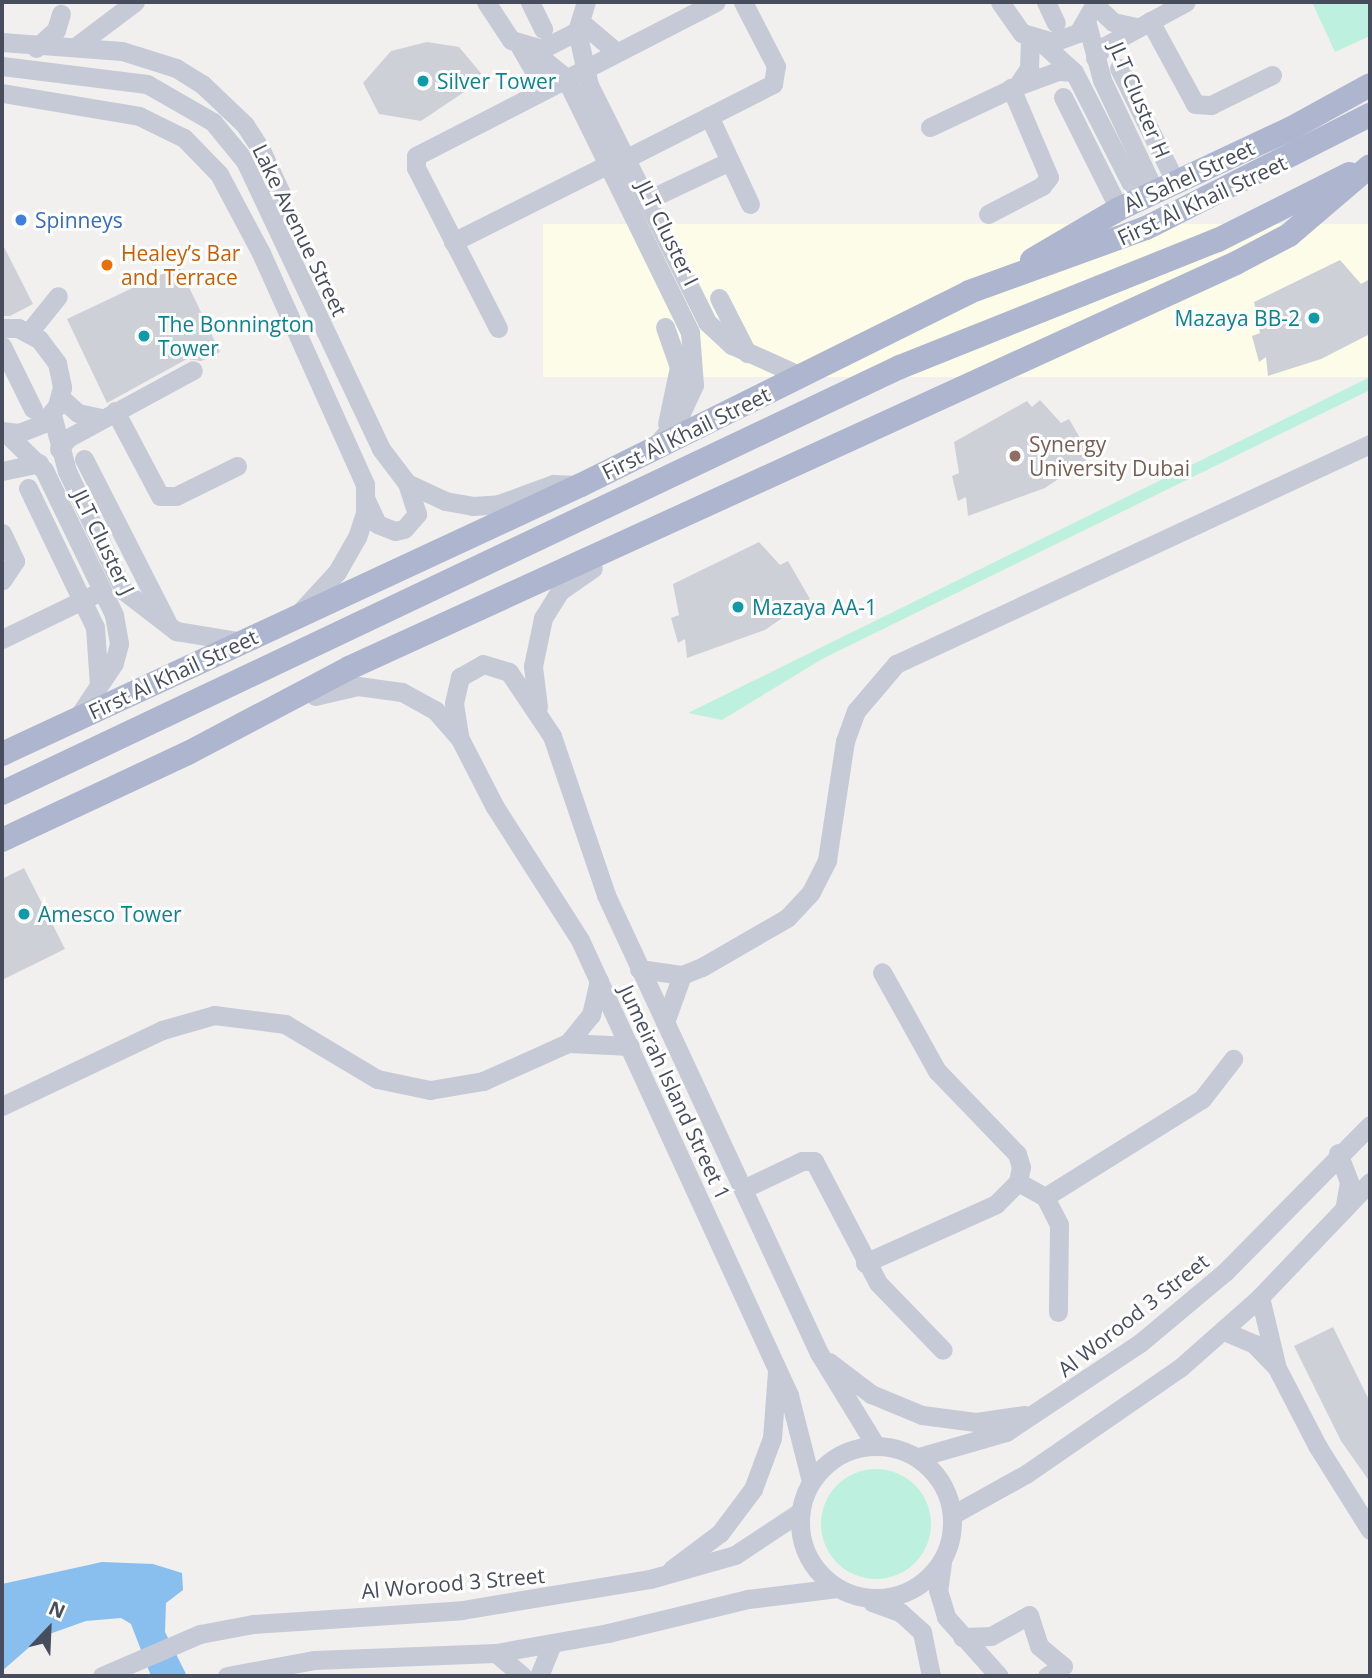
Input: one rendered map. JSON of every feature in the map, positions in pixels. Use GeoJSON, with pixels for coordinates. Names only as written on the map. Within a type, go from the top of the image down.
{"type":"FeatureCollection","features":[{"type":"Feature","properties":{"kind":"main road","name":"Al Sahel Street"},"geometry":{"type":"LineString","coordinates":[[1012,274],[1147,196],[1370,85]]}},
{"type":"Feature","properties":{"kind":"main road","name":"First Al Khail Street"},"geometry":{"type":"LineString","coordinates":[[2,754],[238,641],[295,618],[582,485],[658,442],[1012,274],[1102,246],[1189,209],[1370,115]]}},
{"type":"Feature","properties":{"kind":"main road","name":"First Al Khail Street"},"geometry":{"type":"LineString","coordinates":[[2,793],[900,367],[1218,240],[1370,164]]}},
{"type":"Feature","properties":{"kind":"main road"},"geometry":{"type":"LineString","coordinates":[[2,840],[645,530],[929,408],[1236,263],[1289,235],[1370,164]]}},
{"type":"Feature","properties":{"kind":"street"},"geometry":{"type":"LineString","coordinates":[[75,47],[135,2]]}},
{"type":"Feature","properties":{"kind":"street","name":"JLT Cluster I"},"geometry":{"type":"LineString","coordinates":[[486,2],[498,26],[565,77],[617,162],[645,201],[706,322],[747,353],[801,376]]}},
{"type":"Feature","properties":{"kind":"street"},"geometry":{"type":"LineString","coordinates":[[530,2],[549,27],[544,2]]}},
{"type":"Feature","properties":{"kind":"street","name":"JLT Cluster I"},"geometry":{"type":"LineString","coordinates":[[586,2],[579,27],[583,67],[617,162],[695,350],[688,402],[658,442]]}},
{"type":"Feature","properties":{"kind":"street"},"geometry":{"type":"LineString","coordinates":[[498,328],[416,168],[416,156],[583,67],[716,2]]}},
{"type":"Feature","properties":{"kind":"street"},"geometry":{"type":"LineString","coordinates":[[453,242],[709,116],[776,78],[776,66],[743,2]]}},
{"type":"Feature","properties":{"kind":"street","name":"JLT Cluster H"},"geometry":{"type":"LineString","coordinates":[[1000,2],[1013,23],[1074,72],[1147,196]]}},
{"type":"Feature","properties":{"kind":"street"},"geometry":{"type":"LineString","coordinates":[[1045,2],[1113,22],[1144,24]]}},
{"type":"Feature","properties":{"kind":"street"},"geometry":{"type":"LineString","coordinates":[[1095,58],[1144,24],[1185,2]]}},
{"type":"Feature","properties":{"kind":"street","name":"JLT Cluster H"},"geometry":{"type":"LineString","coordinates":[[1035,39],[1066,39],[1077,12]]}},
{"type":"Feature","properties":{"kind":"street","name":"JLT Cluster H"},"geometry":{"type":"LineString","coordinates":[[1077,12],[1147,196]]}},
{"type":"Feature","properties":{"kind":"street"},"geometry":{"type":"LineString","coordinates":[[36,48],[56,30],[61,14]]}},
{"type":"Feature","properties":{"kind":"street"},"geometry":{"type":"LineString","coordinates":[[1144,24],[1195,104],[1211,105],[1272,75]]}},
{"type":"Feature","properties":{"kind":"street"},"geometry":{"type":"LineString","coordinates":[[531,95],[532,62],[524,46],[555,47],[579,27],[615,51]]}},
{"type":"Feature","properties":{"kind":"street"},"geometry":{"type":"LineString","coordinates":[[1014,87],[1029,68],[1035,39]]}},
{"type":"Feature","properties":{"kind":"street"},"geometry":{"type":"LineString","coordinates":[[2,42],[36,48],[75,47],[148,57],[176,68],[225,103],[261,150],[281,192],[287,250]]}},
{"type":"Feature","properties":{"kind":"street","name":"Lake Avenue Street"},"geometry":{"type":"LineString","coordinates":[[2,66],[147,84],[193,106],[245,161],[381,449],[407,483],[417,514],[404,528],[395,531],[377,524],[366,499],[356,456],[261,253],[203,155],[139,116],[2,93]]}},
{"type":"Feature","properties":{"kind":"street"},"geometry":{"type":"LineString","coordinates":[[1063,97],[1073,129],[1094,172],[1147,196],[1162,141],[1141,98],[1119,68]]}},
{"type":"Feature","properties":{"kind":"street"},"geometry":{"type":"LineString","coordinates":[[930,127],[1014,87],[1058,71],[1074,72]]}},
{"type":"Feature","properties":{"kind":"street"},"geometry":{"type":"LineString","coordinates":[[988,215],[1042,186],[1049,177],[1014,87]]}},
{"type":"Feature","properties":{"kind":"street"},"geometry":{"type":"LineString","coordinates":[[709,116],[750,204]]}},
{"type":"Feature","properties":{"kind":"street"},"geometry":{"type":"LineString","coordinates":[[645,201],[730,161]]}},
{"type":"Feature","properties":{"kind":"street"},"geometry":{"type":"LineString","coordinates":[[29,332],[58,296]]}},
{"type":"Feature","properties":{"kind":"street"},"geometry":{"type":"LineString","coordinates":[[719,298],[747,353]]}},
{"type":"Feature","properties":{"kind":"street"},"geometry":{"type":"LineString","coordinates":[[658,442],[679,379],[665,327]]}},
{"type":"Feature","properties":{"kind":"street"},"geometry":{"type":"LineString","coordinates":[[2,328],[29,332],[57,363],[60,397],[78,413],[108,415]]}},
{"type":"Feature","properties":{"kind":"street"},"geometry":{"type":"LineString","coordinates":[[2,346],[35,413]]}},
{"type":"Feature","properties":{"kind":"street"},"geometry":{"type":"LineString","coordinates":[[59,449],[108,415],[193,370]]}},
{"type":"Feature","properties":{"kind":"street"},"geometry":{"type":"LineString","coordinates":[[2,376],[35,413]]}},
{"type":"Feature","properties":{"kind":"street"},"geometry":{"type":"LineString","coordinates":[[35,413],[60,397]]}},
{"type":"Feature","properties":{"kind":"street","name":"JLT Cluster J"},"geometry":{"type":"LineString","coordinates":[[3,431],[31,430],[35,413]]}},
{"type":"Feature","properties":{"kind":"street","name":"JLT Cluster J"},"geometry":{"type":"LineString","coordinates":[[35,413],[59,449],[124,591],[176,631],[238,641]]}},
{"type":"Feature","properties":{"kind":"street"},"geometry":{"type":"LineString","coordinates":[[108,415],[160,496],[170,498],[237,466]]}},
{"type":"Feature","properties":{"kind":"street","name":"JLT Cluster J"},"geometry":{"type":"LineString","coordinates":[[3,431],[39,463],[103,590],[119,644],[98,693],[75,721]]}},
{"type":"Feature","properties":{"kind":"street"},"geometry":{"type":"LineString","coordinates":[[639,969],[682,975],[756,938],[788,918],[811,892],[828,860],[845,741],[856,711],[896,664],[1370,444]]}},
{"type":"Feature","properties":{"kind":"street"},"geometry":{"type":"LineString","coordinates":[[84,459],[106,489],[127,532],[155,606],[176,631]]}},
{"type":"Feature","properties":{"kind":"street"},"geometry":{"type":"LineString","coordinates":[[2,471],[39,463]]}},
{"type":"Feature","properties":{"kind":"street","name":"Lake Avenue Street"},"geometry":{"type":"LineString","coordinates":[[407,483],[445,501],[473,506],[499,504],[554,484],[582,485]]}},
{"type":"Feature","properties":{"kind":"street"},"geometry":{"type":"LineString","coordinates":[[28,488],[38,520],[59,563],[83,600],[99,647],[98,693]]}},
{"type":"Feature","properties":{"kind":"street","name":"Lake Avenue Street"},"geometry":{"type":"LineString","coordinates":[[295,618],[345,560],[362,525],[366,499]]}},
{"type":"Feature","properties":{"kind":"street"},"geometry":{"type":"LineString","coordinates":[[539,714],[533,666],[550,604],[572,580],[626,550],[645,530]]}},
{"type":"Feature","properties":{"kind":"street"},"geometry":{"type":"LineString","coordinates":[[2,533],[15,561],[12,573],[2,580]]}},
{"type":"Feature","properties":{"kind":"street"},"geometry":{"type":"LineString","coordinates":[[2,639],[103,590]]}},
{"type":"Feature","properties":{"kind":"street"},"geometry":{"type":"LineString","coordinates":[[460,739],[454,689],[460,677],[483,664],[509,672],[539,714]]}},
{"type":"Feature","properties":{"kind":"street"},"geometry":{"type":"LineString","coordinates":[[247,721],[333,689],[358,685],[419,700],[460,739]]}},
{"type":"Feature","properties":{"kind":"street","name":"Jumeirah Island Street 1"},"geometry":{"type":"LineString","coordinates":[[539,714],[561,758],[606,895],[639,969],[819,1353],[876,1446]]}},
{"type":"Feature","properties":{"kind":"street","name":"Jumeirah Island Street 1"},"geometry":{"type":"LineString","coordinates":[[460,739],[495,807],[565,912],[599,980],[777,1368],[799,1423],[811,1480]]}},
{"type":"Feature","properties":{"kind":"street"},"geometry":{"type":"LineString","coordinates":[[865,1263],[996,1204],[1018,1182],[1017,1154],[937,1071],[882,972]]}},
{"type":"Feature","properties":{"kind":"street"},"geometry":{"type":"LineString","coordinates":[[665,1022],[682,975]]}},
{"type":"Feature","properties":{"kind":"street"},"geometry":{"type":"LineString","coordinates":[[2,1106],[162,1030],[214,1015],[285,1024],[377,1079],[430,1090],[483,1081],[568,1043],[591,1015],[599,980]]}},
{"type":"Feature","properties":{"kind":"street"},"geometry":{"type":"LineString","coordinates":[[568,1043],[629,1046]]}},
{"type":"Feature","properties":{"kind":"street"},"geometry":{"type":"LineString","coordinates":[[1045,1197],[1202,1099],[1233,1059]]}},
{"type":"Feature","properties":{"kind":"street","name":"Al Worood 3 Street"},"geometry":{"type":"LineString","coordinates":[[919,1457],[995,1436],[1045,1410],[1184,1308],[1338,1153],[1370,1125]]}},
{"type":"Feature","properties":{"kind":"street"},"geometry":{"type":"LineString","coordinates":[[1338,1153],[1349,1182],[1344,1210]]}},
{"type":"Feature","properties":{"kind":"street"},"geometry":{"type":"LineString","coordinates":[[743,1189],[802,1161],[814,1161],[865,1263],[900,1311],[943,1350]]}},
{"type":"Feature","properties":{"kind":"street"},"geometry":{"type":"LineString","coordinates":[[1018,1182],[1045,1197],[1059,1225],[1058,1312]]}},
{"type":"Feature","properties":{"kind":"street"},"geometry":{"type":"LineString","coordinates":[[952,1515],[1002,1489],[1137,1401],[1224,1331],[1370,1182]]}},
{"type":"Feature","properties":{"kind":"street"},"geometry":{"type":"LineString","coordinates":[[1260,1297],[1277,1368],[1318,1447],[1370,1530]]}},
{"type":"Feature","properties":{"kind":"street"},"geometry":{"type":"LineString","coordinates":[[1224,1331],[1254,1345],[1277,1368]]}},
{"type":"Feature","properties":{"kind":"street"},"geometry":{"type":"LineString","coordinates":[[819,1353],[871,1394],[922,1416],[976,1422],[1045,1410]]}},
{"type":"Feature","properties":{"kind":"street"},"geometry":{"type":"LineString","coordinates":[[661,1576],[720,1533],[753,1489],[772,1438],[777,1368]]}},
{"type":"Feature","properties":{"kind":"street"},"geometry":{"type":"LineString","coordinates":[[931,1676],[928,1646],[912,1620],[837,1588],[807,1556],[800,1512],[811,1480],[851,1450],[876,1446],[919,1457],[948,1493],[952,1515],[943,1562],[940,1604],[962,1637],[999,1676]]}},
{"type":"Feature","properties":{"kind":"street","name":"Al Worood 3 Street"},"geometry":{"type":"LineString","coordinates":[[108,1673],[200,1634],[307,1617],[509,1604],[661,1576],[735,1555],[800,1512]]}},
{"type":"Feature","properties":{"kind":"street"},"geometry":{"type":"LineString","coordinates":[[858,1597],[906,1594],[943,1562]]}},
{"type":"Feature","properties":{"kind":"street"},"geometry":{"type":"LineString","coordinates":[[227,1676],[314,1660],[496,1653],[552,1644],[748,1599],[837,1588]]}},
{"type":"Feature","properties":{"kind":"street"},"geometry":{"type":"LineString","coordinates":[[962,1637],[991,1636],[1029,1615],[1039,1646],[1055,1671]]}},
{"type":"Feature","properties":{"kind":"street"},"geometry":{"type":"LineString","coordinates":[[540,1676],[552,1644]]}},
{"type":"Feature","properties":{"kind":"street"},"geometry":{"type":"LineString","coordinates":[[496,1653],[522,1676]]}},
{"type":"Feature","properties":{"kind":"shaded area"},"geometry":{"type":"Polygon","coordinates":[[[543,224],[1370,224],[1370,377],[543,377],[543,224]]]}},
{"type":"Feature","properties":{"kind":"green space"},"geometry":{"type":"Polygon","coordinates":[[[1312,2],[1370,2],[1370,36],[1335,52],[1312,2]]]}},
{"type":"Feature","properties":{"kind":"green space"},"geometry":{"type":"Polygon","coordinates":[[[1370,377],[1370,390],[822,659],[722,720],[688,713],[1370,377]]]}},
{"type":"Feature","properties":{"kind":"green space"},"geometry":{"type":"Polygon","coordinates":[[[876,1469],[897,1473],[915,1485],[927,1503],[931,1524],[927,1545],[915,1563],[897,1575],[876,1579],[855,1575],[837,1563],[825,1545],[821,1524],[825,1503],[837,1485],[855,1473],[876,1469]]]}},
{"type":"Feature","properties":{"kind":"water"},"geometry":{"type":"Polygon","coordinates":[[[102,1562],[153,1564],[182,1573],[183,1590],[166,1603],[165,1632],[187,1676],[151,1676],[131,1624],[121,1618],[86,1621],[41,1637],[2,1671],[2,1584],[102,1562]]]}},
{"type":"Feature","properties":{"kind":"building","name":"Silver Tower"},"geometry":{"type":"Polygon","coordinates":[[[427,42],[459,47],[485,78],[421,121],[379,114],[363,83],[391,51],[427,42]]]}},
{"type":"Feature","properties":{"kind":"building"},"geometry":{"type":"Polygon","coordinates":[[[2,243],[33,304],[10,316],[2,316],[2,243]]]}},
{"type":"Feature","properties":{"kind":"building","name":"Mazaya BB-2"},"geometry":{"type":"Polygon","coordinates":[[[1340,260],[1361,284],[1370,279],[1370,334],[1321,359],[1268,376],[1266,357],[1259,362],[1252,336],[1260,333],[1254,302],[1340,260]]]}},
{"type":"Feature","properties":{"kind":"building","name":"The Bonnington Tower"},"geometry":{"type":"Polygon","coordinates":[[[179,266],[220,352],[201,361],[187,359],[107,403],[67,319],[179,266]]]}},
{"type":"Feature","properties":{"kind":"building"},"geometry":{"type":"Polygon","coordinates":[[[1040,400],[1061,423],[1069,419],[1091,457],[1045,488],[968,516],[966,497],[958,501],[952,476],[959,473],[954,442],[1027,401],[1032,407],[1040,400]]]}},
{"type":"Feature","properties":{"kind":"building","name":"Mazaya AA-1"},"geometry":{"type":"Polygon","coordinates":[[[759,542],[780,565],[788,561],[810,599],[765,630],[687,658],[685,639],[678,643],[671,618],[679,615],[673,584],[759,542]]]}},
{"type":"Feature","properties":{"kind":"building","name":"Amesco Tower"},"geometry":{"type":"Polygon","coordinates":[[[24,868],[65,949],[2,980],[2,879],[24,868]]]}},
{"type":"Feature","properties":{"kind":"building"},"geometry":{"type":"Polygon","coordinates":[[[1333,1327],[1370,1402],[1370,1482],[1341,1441],[1294,1346],[1333,1327]]]}},
{"type":"Feature","properties":{"kind":"place","name":"Silver Tower"},"geometry":{"type":"Point","coordinates":[423,81]}},
{"type":"Feature","properties":{"kind":"place","name":"Spinneys"},"geometry":{"type":"Point","coordinates":[21,220]}},
{"type":"Feature","properties":{"kind":"place","name":"Healey’s Bar and Terrace"},"geometry":{"type":"Point","coordinates":[107,265]}},
{"type":"Feature","properties":{"kind":"place","name":"Mazaya BB-2"},"geometry":{"type":"Point","coordinates":[1314,318]}},
{"type":"Feature","properties":{"kind":"place","name":"The Bonnington Tower"},"geometry":{"type":"Point","coordinates":[144,336]}},
{"type":"Feature","properties":{"kind":"place","name":"Synergy University Dubai"},"geometry":{"type":"Point","coordinates":[1015,456]}},
{"type":"Feature","properties":{"kind":"place","name":"Mazaya AA-1"},"geometry":{"type":"Point","coordinates":[738,607]}},
{"type":"Feature","properties":{"kind":"place","name":"Amesco Tower"},"geometry":{"type":"Point","coordinates":[24,914]}}]}
